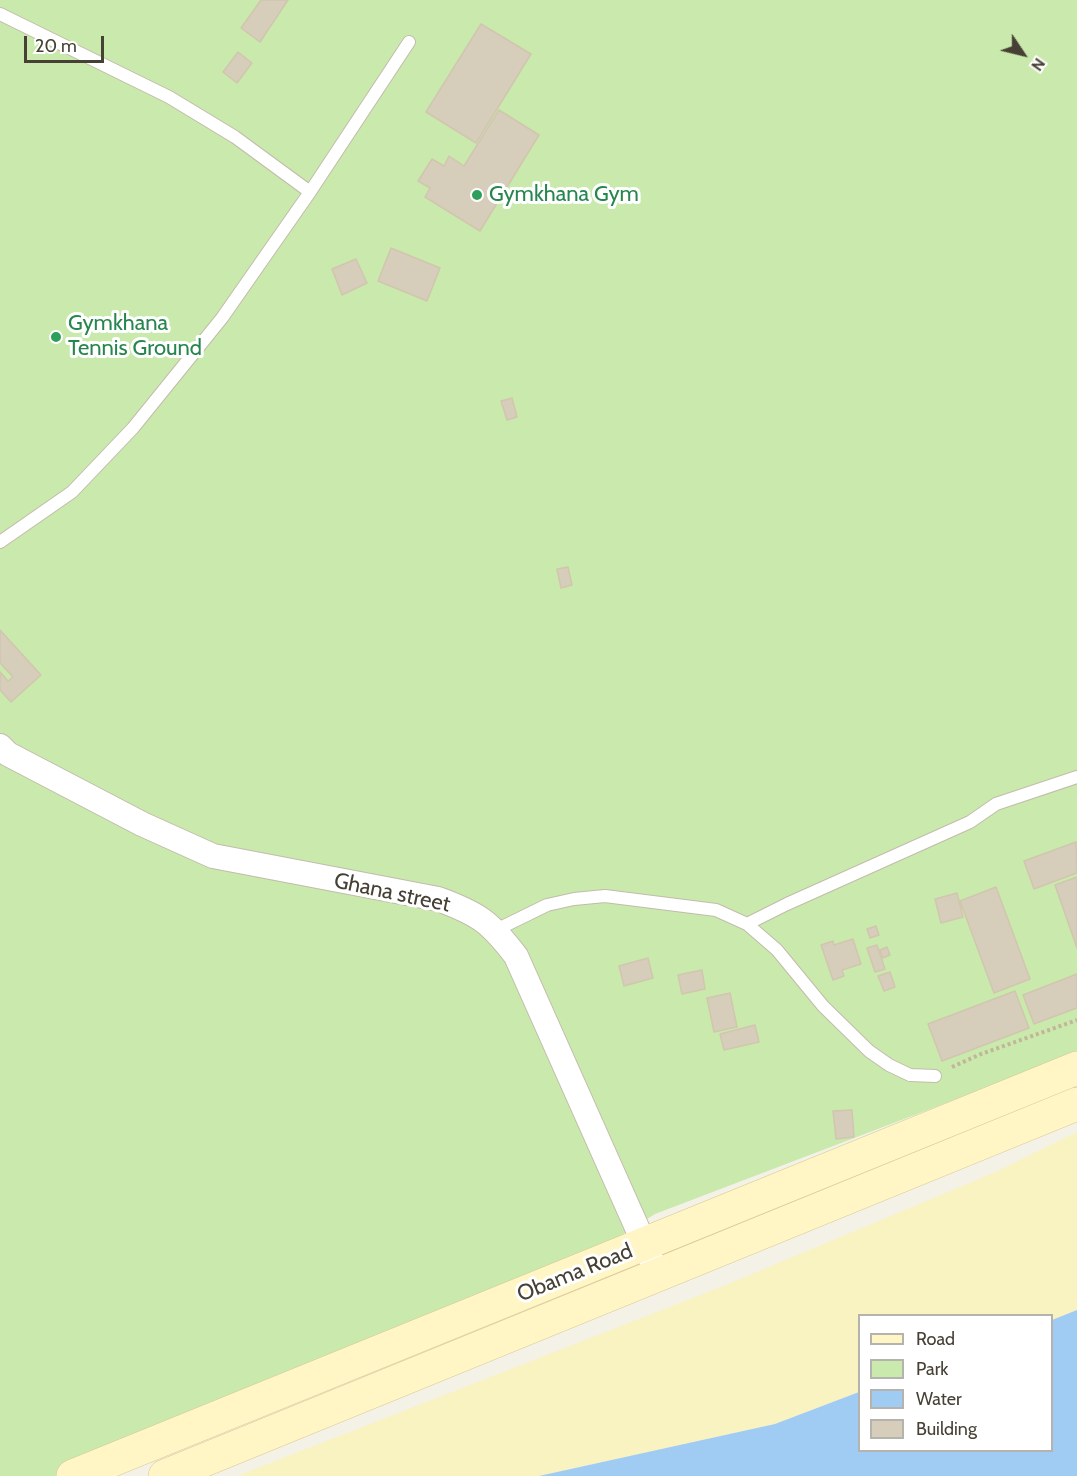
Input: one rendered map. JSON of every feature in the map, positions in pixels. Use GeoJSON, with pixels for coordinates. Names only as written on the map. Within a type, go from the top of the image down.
{"type":"FeatureCollection","features":[{"type":"Feature","properties":{"kind":"street","name":"Ghana street"},"geometry":{"type":"LineString","coordinates":[[0,746],[8,754],[142,824],[213,856],[438,899],[469,910],[496,930],[516,956],[659,1276]]}},
{"type":"Feature","properties":{"kind":"street","name":"Obama Road"},"geometry":{"type":"LineString","coordinates":[[73,1476],[1077,1068]]}},
{"type":"Feature","properties":{"kind":"street","name":"Obama Road"},"geometry":{"type":"LineString","coordinates":[[165,1476],[1077,1104]]}},
{"type":"Feature","properties":{"kind":"lane"},"geometry":{"type":"LineString","coordinates":[[0,14],[169,97],[235,137],[310,192]]}},
{"type":"Feature","properties":{"kind":"lane"},"geometry":{"type":"LineString","coordinates":[[0,542],[72,492],[133,429],[222,318],[310,192],[409,42]]}},
{"type":"Feature","properties":{"kind":"lane"},"geometry":{"type":"LineString","coordinates":[[747,924],[970,822],[996,804],[1077,777]]}},
{"type":"Feature","properties":{"kind":"lane"},"geometry":{"type":"LineString","coordinates":[[496,930],[547,905],[605,896],[716,910],[747,924],[777,950],[823,1006],[869,1051],[889,1065],[910,1075],[935,1076]]}},
{"type":"Feature","properties":{"kind":"path"},"geometry":{"type":"LineString","coordinates":[[935,1076],[981,1054],[1077,1020]]}},
{"type":"Feature","properties":{"kind":"green space"},"geometry":{"type":"Polygon","coordinates":[[[0,0],[1077,0],[1077,1053],[655,1214],[563,1272],[111,1476],[0,1476],[0,0]]]}},
{"type":"Feature","properties":{"kind":"sand"},"geometry":{"type":"Polygon","coordinates":[[[1077,1132],[1077,1310],[1053,1320],[1053,1314],[858,1314],[858,1392],[775,1424],[539,1476],[237,1476],[726,1285],[998,1171],[1077,1132]]]}},
{"type":"Feature","properties":{"kind":"water"},"geometry":{"type":"Polygon","coordinates":[[[1077,1310],[1077,1476],[539,1476],[775,1424],[858,1392],[858,1452],[1053,1452],[1053,1320],[1077,1310]]]}},
{"type":"Feature","properties":{"kind":"building"},"geometry":{"type":"Polygon","coordinates":[[[261,0],[288,0],[260,42],[241,28],[261,0]]]}},
{"type":"Feature","properties":{"kind":"building"},"geometry":{"type":"Polygon","coordinates":[[[481,24],[531,54],[476,143],[426,112],[481,24]]]}},
{"type":"Feature","properties":{"kind":"building"},"geometry":{"type":"Polygon","coordinates":[[[238,52],[252,63],[237,83],[223,72],[238,52]]]}},
{"type":"Feature","properties":{"kind":"building"},"geometry":{"type":"Polygon","coordinates":[[[499,110],[539,135],[480,231],[425,197],[430,188],[418,181],[432,159],[444,166],[449,156],[464,166],[499,110]]]}},
{"type":"Feature","properties":{"kind":"building"},"geometry":{"type":"Polygon","coordinates":[[[391,248],[440,268],[427,301],[378,281],[391,248]]]}},
{"type":"Feature","properties":{"kind":"building"},"geometry":{"type":"Polygon","coordinates":[[[356,259],[367,283],[342,295],[332,269],[356,259]]]}},
{"type":"Feature","properties":{"kind":"building"},"geometry":{"type":"Polygon","coordinates":[[[512,398],[517,417],[507,420],[501,401],[512,398]]]}},
{"type":"Feature","properties":{"kind":"building"},"geometry":{"type":"Polygon","coordinates":[[[568,567],[572,585],[561,588],[557,569],[568,567]]]}},
{"type":"Feature","properties":{"kind":"building"},"geometry":{"type":"Polygon","coordinates":[[[0,630],[41,675],[11,702],[0,690],[0,672],[8,681],[13,677],[0,663],[0,630]]]}},
{"type":"Feature","properties":{"kind":"building"},"geometry":{"type":"Polygon","coordinates":[[[1076,842],[1077,873],[1034,889],[1024,861],[1076,842]]]}},
{"type":"Feature","properties":{"kind":"building"},"geometry":{"type":"Polygon","coordinates":[[[1077,877],[1077,948],[1055,885],[1077,877]]]}},
{"type":"Feature","properties":{"kind":"building"},"geometry":{"type":"Polygon","coordinates":[[[996,887],[1030,979],[994,993],[960,901],[996,887]]]}},
{"type":"Feature","properties":{"kind":"building"},"geometry":{"type":"Polygon","coordinates":[[[957,893],[963,917],[941,923],[935,899],[957,893]]]}},
{"type":"Feature","properties":{"kind":"building"},"geometry":{"type":"Polygon","coordinates":[[[876,926],[879,935],[870,938],[867,929],[876,926]]]}},
{"type":"Feature","properties":{"kind":"building"},"geometry":{"type":"Polygon","coordinates":[[[853,939],[861,964],[842,970],[844,976],[833,980],[821,945],[833,941],[834,945],[853,939]]]}},
{"type":"Feature","properties":{"kind":"building"},"geometry":{"type":"Polygon","coordinates":[[[877,945],[885,969],[875,972],[867,948],[877,945]]]}},
{"type":"Feature","properties":{"kind":"building"},"geometry":{"type":"Polygon","coordinates":[[[887,947],[890,955],[883,958],[880,950],[887,947]]]}},
{"type":"Feature","properties":{"kind":"building"},"geometry":{"type":"Polygon","coordinates":[[[648,958],[653,978],[624,986],[619,966],[648,958]]]}},
{"type":"Feature","properties":{"kind":"building"},"geometry":{"type":"Polygon","coordinates":[[[702,970],[705,989],[682,994],[678,975],[702,970]]]}},
{"type":"Feature","properties":{"kind":"building"},"geometry":{"type":"Polygon","coordinates":[[[890,972],[895,987],[884,991],[878,976],[890,972]]]}},
{"type":"Feature","properties":{"kind":"building"},"geometry":{"type":"Polygon","coordinates":[[[1077,974],[1077,1008],[1034,1024],[1023,995],[1077,974]]]}},
{"type":"Feature","properties":{"kind":"building"},"geometry":{"type":"Polygon","coordinates":[[[1015,991],[1029,1028],[942,1061],[928,1024],[1015,991]]]}},
{"type":"Feature","properties":{"kind":"building"},"geometry":{"type":"Polygon","coordinates":[[[730,993],[737,1027],[714,1032],[707,998],[730,993]]]}},
{"type":"Feature","properties":{"kind":"building"},"geometry":{"type":"Polygon","coordinates":[[[755,1025],[759,1042],[724,1050],[720,1034],[755,1025]]]}},
{"type":"Feature","properties":{"kind":"building"},"geometry":{"type":"Polygon","coordinates":[[[852,1110],[854,1137],[836,1139],[833,1111],[852,1110]]]}},
{"type":"Feature","properties":{"kind":"place","name":"Gymkhana Gym"},"geometry":{"type":"Point","coordinates":[477,195]}},
{"type":"Feature","properties":{"kind":"place","name":"Gymkhana Tennis Ground"},"geometry":{"type":"Point","coordinates":[56,337]}}]}
